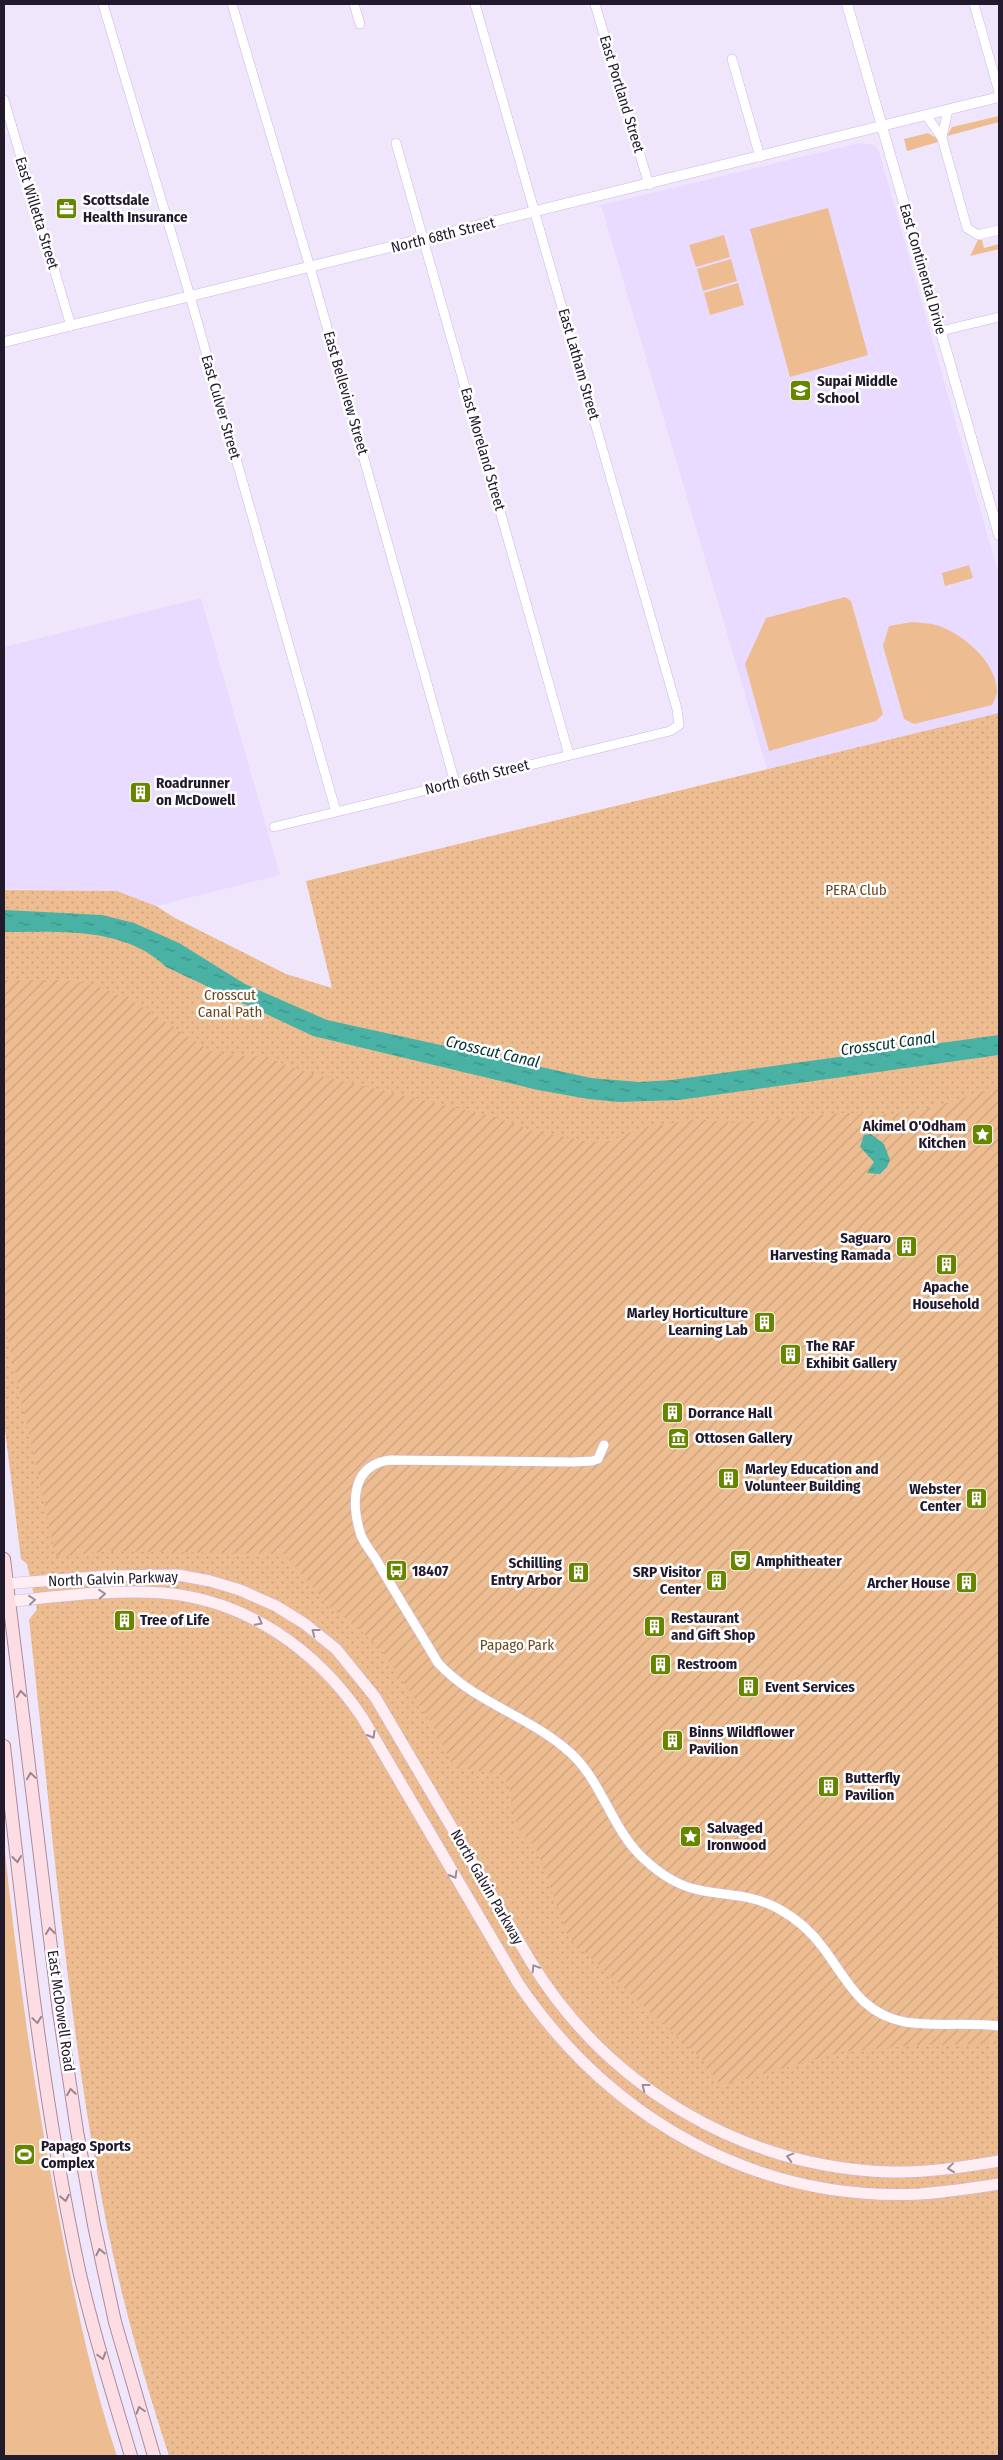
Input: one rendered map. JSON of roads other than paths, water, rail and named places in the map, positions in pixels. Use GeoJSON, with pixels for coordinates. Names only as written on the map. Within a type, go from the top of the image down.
{"type":"FeatureCollection","features":[{"type":"Feature","properties":{"kind":"main road","name":"East McDowell Road"},"geometry":{"type":"LineString","coordinates":[[4,1559],[7,1602],[58,2005],[77,2131],[94,2225],[115,2322],[154,2456]]}},
{"type":"Feature","properties":{"kind":"main road","name":"North Galvin Parkway"},"geometry":{"type":"LineString","coordinates":[[6,1584],[147,1574],[193,1577],[227,1585],[260,1598],[291,1614],[319,1634],[341,1654],[375,1697],[531,1962],[556,2000],[588,2037],[619,2067],[682,2112],[716,2130],[757,2147],[798,2159],[836,2167],[903,2171],[962,2167],[999,2161]]}},
{"type":"Feature","properties":{"kind":"main road","name":"North Galvin Parkway"},"geometry":{"type":"LineString","coordinates":[[7,1602],[144,1592],[183,1595],[210,1601],[248,1616],[272,1628],[307,1653],[336,1682],[362,1717],[510,1971],[545,2021],[581,2062],[612,2090],[682,2138],[752,2169],[834,2189],[880,2194],[919,2194],[999,2184]]}},
{"type":"Feature","properties":{"kind":"main road","name":"East McDowell Road"},"geometry":{"type":"LineString","coordinates":[[4,1746],[31,1976],[54,2144],[83,2288],[131,2456]]}},
{"type":"Feature","properties":{"kind":"street","name":"East Culver Street"},"geometry":{"type":"LineString","coordinates":[[103,4],[190,296],[336,812]]}},
{"type":"Feature","properties":{"kind":"street","name":"East Belleview Street"},"geometry":{"type":"LineString","coordinates":[[232,4],[310,268],[455,783]]}},
{"type":"Feature","properties":{"kind":"street"},"geometry":{"type":"LineString","coordinates":[[354,4],[360,24]]}},
{"type":"Feature","properties":{"kind":"street","name":"East Latham Street"},"geometry":{"type":"LineString","coordinates":[[475,4],[675,699],[679,725]]}},
{"type":"Feature","properties":{"kind":"street","name":"East Portland Street"},"geometry":{"type":"LineString","coordinates":[[595,4],[649,185]]}},
{"type":"Feature","properties":{"kind":"street","name":"East Continental Drive"},"geometry":{"type":"LineString","coordinates":[[847,4],[941,331],[996,508],[999,535]]}},
{"type":"Feature","properties":{"kind":"street"},"geometry":{"type":"LineString","coordinates":[[974,4],[999,92]]}},
{"type":"Feature","properties":{"kind":"street"},"geometry":{"type":"LineString","coordinates":[[732,59],[760,157]]}},
{"type":"Feature","properties":{"kind":"street","name":"North 68th Street"},"geometry":{"type":"LineString","coordinates":[[4,342],[536,213],[999,97]]}},
{"type":"Feature","properties":{"kind":"street","name":"East Willetta Street"},"geometry":{"type":"LineString","coordinates":[[4,100],[71,326]]}},
{"type":"Feature","properties":{"kind":"street"},"geometry":{"type":"LineString","coordinates":[[942,138],[948,110]]}},
{"type":"Feature","properties":{"kind":"street"},"geometry":{"type":"LineString","coordinates":[[926,115],[942,138],[965,224],[974,234],[999,230]]}},
{"type":"Feature","properties":{"kind":"street","name":"East Moreland Street"},"geometry":{"type":"LineString","coordinates":[[396,143],[569,755]]}},
{"type":"Feature","properties":{"kind":"street"},"geometry":{"type":"LineString","coordinates":[[941,331],[999,316]]}},
{"type":"Feature","properties":{"kind":"street","name":"North 66th Street"},"geometry":{"type":"LineString","coordinates":[[274,827],[670,731],[679,725]]}},
{"type":"Feature","properties":{"kind":"street"},"geometry":{"type":"LineString","coordinates":[[604,1445],[598,1459],[592,1461],[469,1459],[378,1461],[362,1472],[357,1491],[360,1534],[438,1663],[450,1677],[474,1694],[537,1730],[565,1748],[582,1763],[631,1845],[651,1865],[682,1885],[698,1890],[743,1895],[779,1909],[802,1924],[816,1939],[854,1994],[875,2011],[905,2022],[999,2026]]}},
{"type":"Feature","properties":{"kind":"water"},"geometry":{"type":"Polygon","coordinates":[[[4,910],[102,915],[134,923],[179,943],[245,984],[327,1020],[591,1078],[639,1082],[672,1080],[999,1035],[999,1055],[679,1100],[618,1102],[588,1099],[538,1090],[313,1036],[166,967],[149,954],[131,944],[89,934],[4,932],[4,910]]]}},
{"type":"Feature","properties":{"kind":"water"},"geometry":{"type":"Polygon","coordinates":[[[871,1134],[884,1144],[890,1160],[887,1167],[880,1174],[867,1173],[874,1162],[860,1147],[864,1135],[871,1134]]]}},
{"type":"Feature","properties":{"kind":"place","name":"Scottsdale Health Insurance"},"geometry":{"type":"Point","coordinates":[67,209]}},
{"type":"Feature","properties":{"kind":"place","name":"Supai Middle School"},"geometry":{"type":"Point","coordinates":[801,390]}},
{"type":"Feature","properties":{"kind":"place","name":"Roadrunner on McDowell"},"geometry":{"type":"Point","coordinates":[140,792]}},
{"type":"Feature","properties":{"kind":"place","name":"Akimel O'Odham Kitchen"},"geometry":{"type":"Point","coordinates":[982,1135]}},
{"type":"Feature","properties":{"kind":"place","name":"Saguaro Harvesting Ramada"},"geometry":{"type":"Point","coordinates":[907,1247]}},
{"type":"Feature","properties":{"kind":"place","name":"Apache Household"},"geometry":{"type":"Point","coordinates":[946,1264]}},
{"type":"Feature","properties":{"kind":"place","name":"Marley Horticulture Learning Lab"},"geometry":{"type":"Point","coordinates":[764,1322]}},
{"type":"Feature","properties":{"kind":"place","name":"The RAF Exhibit Gallery"},"geometry":{"type":"Point","coordinates":[790,1355]}},
{"type":"Feature","properties":{"kind":"place","name":"Dorrance Hall"},"geometry":{"type":"Point","coordinates":[672,1413]}},
{"type":"Feature","properties":{"kind":"place","name":"Ottosen Gallery"},"geometry":{"type":"Point","coordinates":[679,1438]}},
{"type":"Feature","properties":{"kind":"place","name":"Marley Education and Volunteer Building"},"geometry":{"type":"Point","coordinates":[729,1478]}},
{"type":"Feature","properties":{"kind":"place","name":"Webster Center"},"geometry":{"type":"Point","coordinates":[977,1498]}},
{"type":"Feature","properties":{"kind":"place","name":"Amphitheater"},"geometry":{"type":"Point","coordinates":[740,1561]}},
{"type":"Feature","properties":{"kind":"place","name":"18407"},"geometry":{"type":"Point","coordinates":[396,1571]}},
{"type":"Feature","properties":{"kind":"place","name":"Schilling Entry Arbor"},"geometry":{"type":"Point","coordinates":[578,1572]}},
{"type":"Feature","properties":{"kind":"place","name":"SRP Visitor Center"},"geometry":{"type":"Point","coordinates":[717,1581]}},
{"type":"Feature","properties":{"kind":"place","name":"Archer House"},"geometry":{"type":"Point","coordinates":[966,1583]}},
{"type":"Feature","properties":{"kind":"place","name":"Tree of Life"},"geometry":{"type":"Point","coordinates":[124,1620]}},
{"type":"Feature","properties":{"kind":"place","name":"Restaurant and Gift Shop"},"geometry":{"type":"Point","coordinates":[655,1627]}},
{"type":"Feature","properties":{"kind":"place","name":"Restroom"},"geometry":{"type":"Point","coordinates":[661,1664]}},
{"type":"Feature","properties":{"kind":"place","name":"Event Services"},"geometry":{"type":"Point","coordinates":[749,1687]}},
{"type":"Feature","properties":{"kind":"place","name":"Binns Wildflower Pavilion"},"geometry":{"type":"Point","coordinates":[673,1741]}},
{"type":"Feature","properties":{"kind":"place","name":"Butterfly Pavilion"},"geometry":{"type":"Point","coordinates":[829,1787]}},
{"type":"Feature","properties":{"kind":"place","name":"Salvaged Ironwood"},"geometry":{"type":"Point","coordinates":[691,1837]}},
{"type":"Feature","properties":{"kind":"place","name":"Papago Sports Complex"},"geometry":{"type":"Point","coordinates":[25,2155]}},
{"type":"Feature","properties":{"kind":"park label","name":"PERA Club"},"geometry":{"type":"Point","coordinates":[856,890]}},
{"type":"Feature","properties":{"kind":"park label","name":"Crosscut Canal Path"},"geometry":{"type":"Point","coordinates":[230,1004]}},
{"type":"Feature","properties":{"kind":"park label","name":"Papago Park"},"geometry":{"type":"Point","coordinates":[517,1645]}},
{"type":"Feature","properties":{"kind":"water label","name":"Crosscut Canal"},"geometry":{"type":"Point","coordinates":[888,1043]}},
{"type":"Feature","properties":{"kind":"water label","name":"Crosscut Canal"},"geometry":{"type":"Point","coordinates":[493,1051]}}]}
